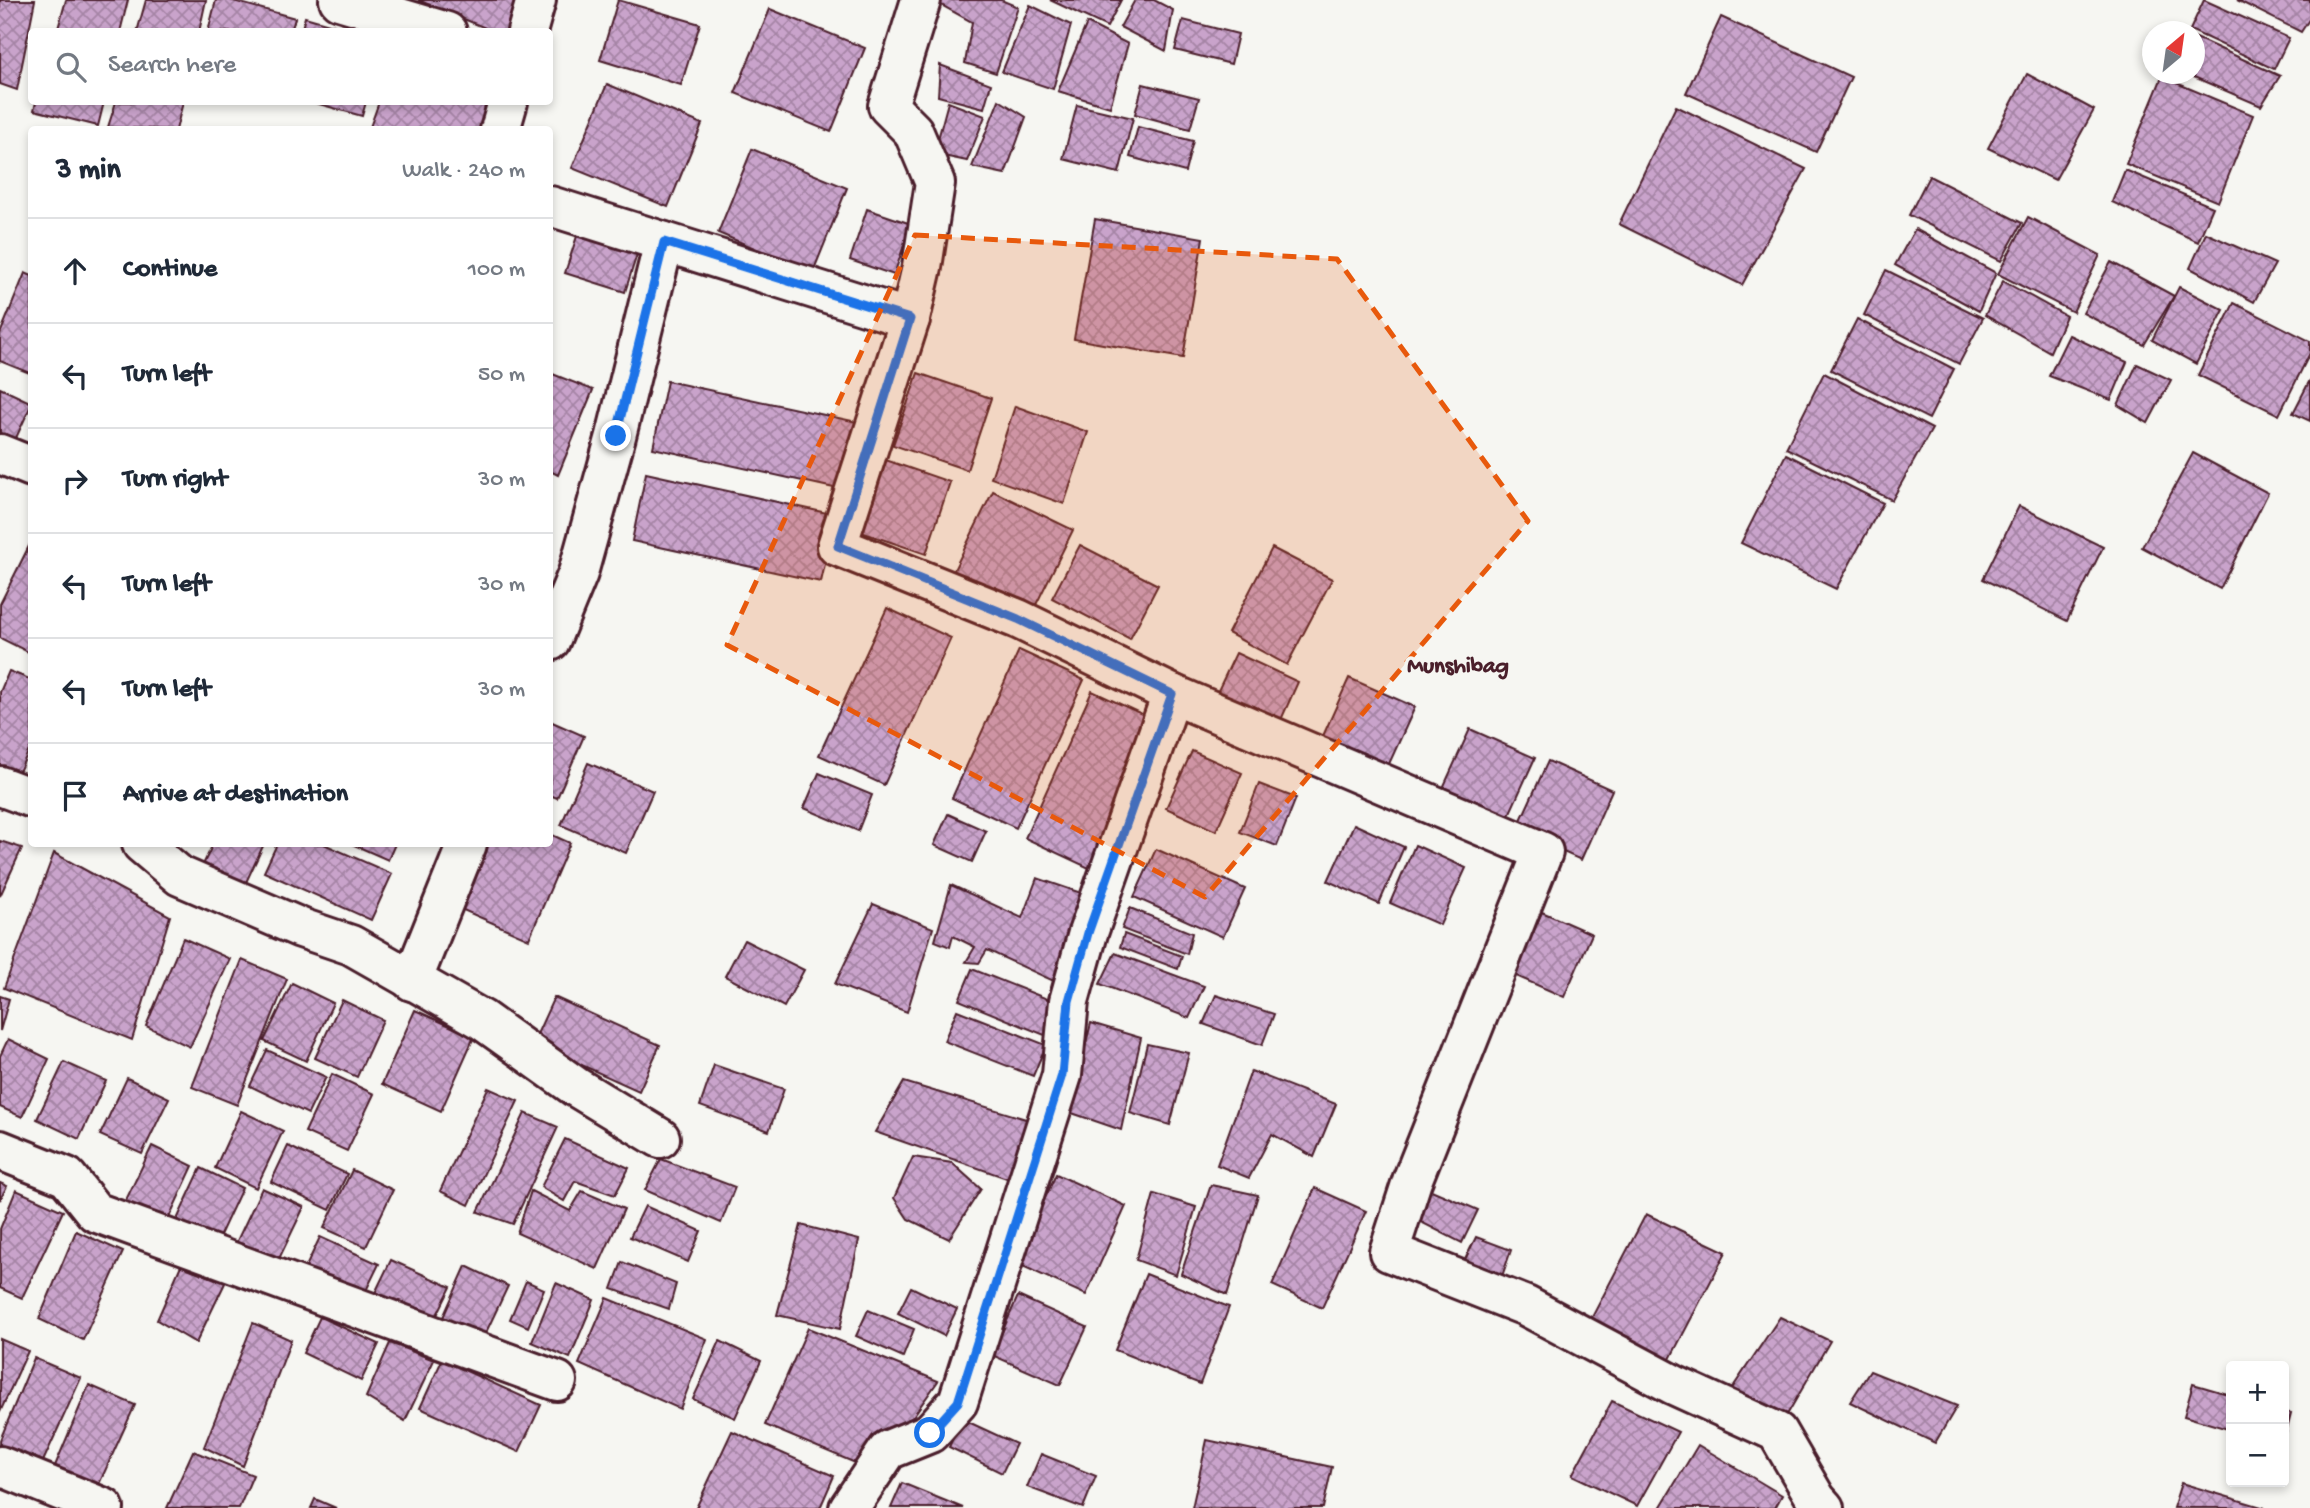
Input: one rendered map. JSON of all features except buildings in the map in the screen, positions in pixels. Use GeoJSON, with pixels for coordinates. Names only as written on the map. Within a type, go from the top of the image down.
{"type":"FeatureCollection","features":[{"type":"Feature","properties":{"kind":"street"},"geometry":{"type":"LineString","coordinates":[[339,0],[434,28]]}},
{"type":"Feature","properties":{"kind":"street"},"geometry":{"type":"LineString","coordinates":[[528,28],[536,0]]}},
{"type":"Feature","properties":{"kind":"street"},"geometry":{"type":"LineString","coordinates":[[921,0],[888,106],[913,131],[935,183],[922,267],[910,319],[838,546],[1018,619],[1172,694],[1543,852],[1412,1181],[1389,1252],[1526,1306],[1674,1385],[1777,1432],[1824,1508]]}},
{"type":"Feature","properties":{"kind":"street"},"geometry":{"type":"LineString","coordinates":[[501,126],[507,105]]}},
{"type":"Feature","properties":{"kind":"street"},"geometry":{"type":"LineString","coordinates":[[553,207],[910,319]]}},
{"type":"Feature","properties":{"kind":"street"},"geometry":{"type":"LineString","coordinates":[[553,634],[578,573],[664,242]]}},
{"type":"Feature","properties":{"kind":"street"},"geometry":{"type":"LineString","coordinates":[[0,454],[28,465]]}},
{"type":"Feature","properties":{"kind":"street"},"geometry":{"type":"LineString","coordinates":[[849,1508],[888,1450],[930,1433],[958,1402],[1062,1075],[1069,1001],[1088,933],[1172,694]]}},
{"type":"Feature","properties":{"kind":"street"},"geometry":{"type":"LineString","coordinates":[[0,786],[28,796]]}},
{"type":"Feature","properties":{"kind":"street"},"geometry":{"type":"LineString","coordinates":[[146,847],[180,876],[301,928],[351,945],[481,1019],[576,1087],[660,1138]]}},
{"type":"Feature","properties":{"kind":"street"},"geometry":{"type":"LineString","coordinates":[[412,981],[466,847]]}},
{"type":"Feature","properties":{"kind":"street"},"geometry":{"type":"LineString","coordinates":[[0,1150],[67,1177],[95,1212],[557,1381]]}},
{"type":"Feature","properties":{"kind":"street"},"geometry":{"type":"LineString","coordinates":[[0,1466],[104,1508]]}},
{"type":"Feature","properties":{"kind":"highlighted area"},"geometry":{"type":"Polygon","coordinates":[[[915,235],[1337,259],[1528,521],[1205,897],[727,645],[915,235]]]}},
{"type":"Feature","properties":{"kind":"district","name":"Munshibag"},"geometry":{"type":"Point","coordinates":[1458,664]}},
{"type":"Feature","properties":{"kind":"route"},"geometry":{"type":"LineString","coordinates":[[616,436],[664,242],[910,319],[838,546],[1018,619],[1172,694],[1088,933],[1069,1001],[1062,1075],[958,1402],[930,1433]]}}]}
